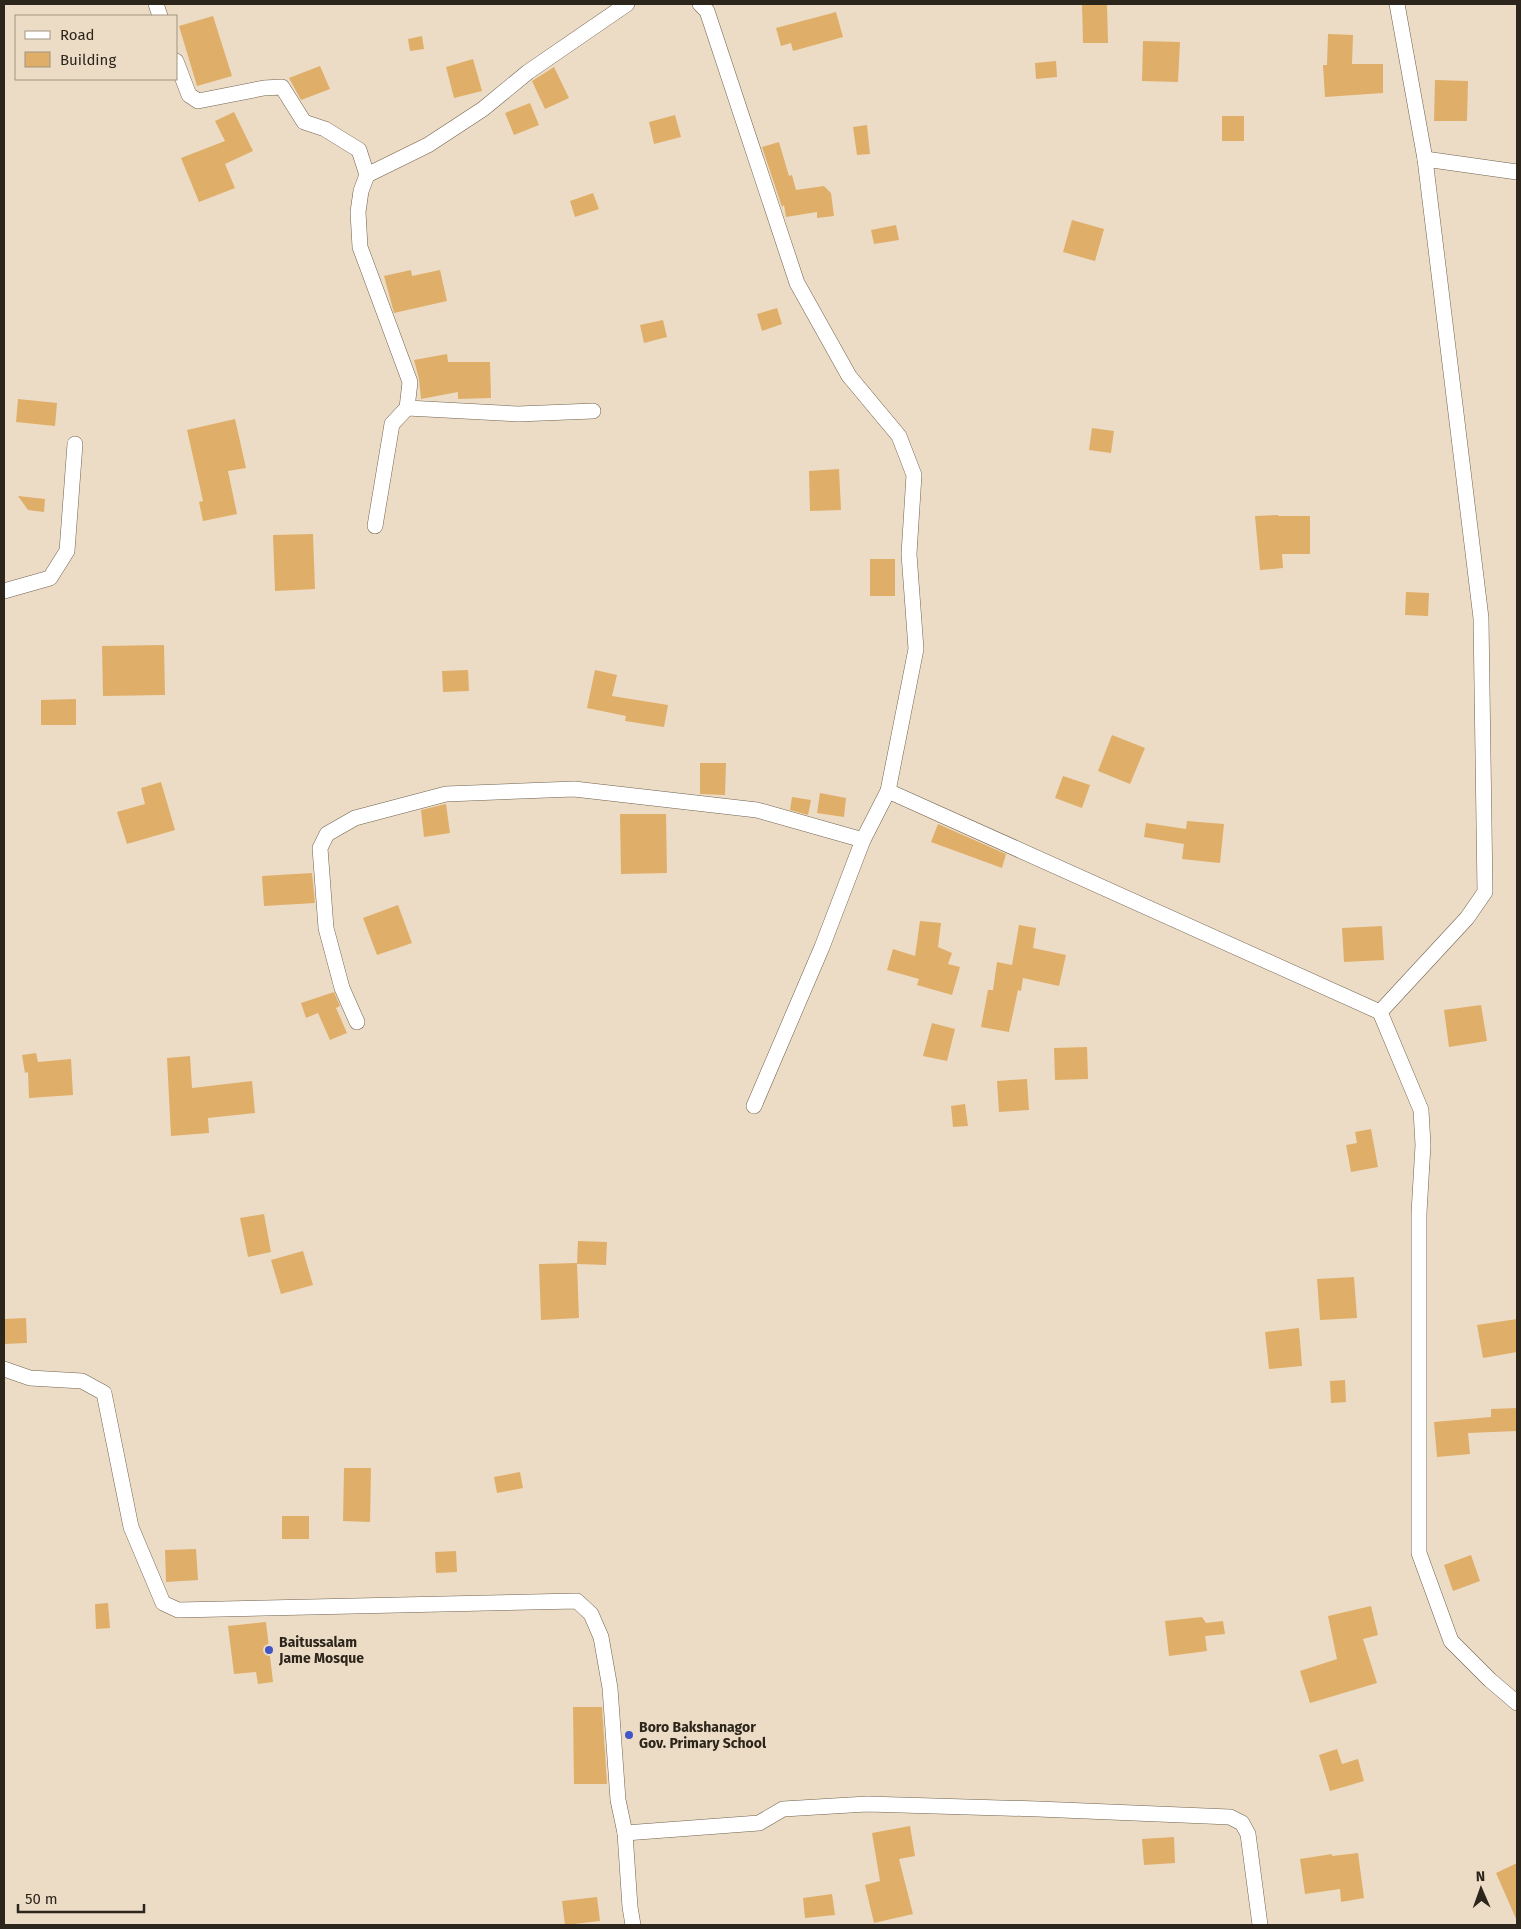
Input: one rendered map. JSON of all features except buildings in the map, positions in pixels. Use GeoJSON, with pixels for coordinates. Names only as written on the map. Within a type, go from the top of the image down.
{"type":"FeatureCollection","features":[{"type":"Feature","properties":{"kind":"street"},"geometry":{"type":"LineString","coordinates":[[375,526],[392,424],[407,408],[410,382],[360,248],[359,205],[361,191],[368,175],[436,140],[483,109],[528,72],[627,4]]}},
{"type":"Feature","properties":{"kind":"street"},"geometry":{"type":"LineString","coordinates":[[700,4],[707,11],[797,283],[849,376],[900,436],[914,475],[909,554],[916,649],[888,791],[863,840],[822,947],[754,1106]]}},
{"type":"Feature","properties":{"kind":"street"},"geometry":{"type":"LineString","coordinates":[[1380,1012],[1467,918],[1485,892],[1481,618],[1425,159],[1397,4]]}},
{"type":"Feature","properties":{"kind":"street"},"geometry":{"type":"LineString","coordinates":[[178,66],[189,95],[198,100],[264,88],[282,87],[304,122],[324,129],[359,150],[368,175]]}},
{"type":"Feature","properties":{"kind":"street"},"geometry":{"type":"LineString","coordinates":[[1425,159],[1517,172]]}},
{"type":"Feature","properties":{"kind":"street"},"geometry":{"type":"LineString","coordinates":[[407,408],[518,414],[593,412]]}},
{"type":"Feature","properties":{"kind":"street"},"geometry":{"type":"LineString","coordinates":[[4,591],[50,578],[66,551],[75,444]]}},
{"type":"Feature","properties":{"kind":"street"},"geometry":{"type":"LineString","coordinates":[[356,1022],[342,988],[326,928],[320,848],[327,834],[355,818],[446,794],[574,789],[757,810],[863,840]]}},
{"type":"Feature","properties":{"kind":"street"},"geometry":{"type":"LineString","coordinates":[[888,791],[1380,1012],[1421,1110],[1423,1145],[1419,1213],[1419,1553],[1451,1642],[1517,1703]]}},
{"type":"Feature","properties":{"kind":"street"},"geometry":{"type":"LineString","coordinates":[[4,1369],[30,1378],[82,1381],[104,1393],[131,1527],[163,1603],[178,1610],[577,1601],[591,1614],[601,1637],[610,1688],[618,1800],[625,1833],[633,1925]]}},
{"type":"Feature","properties":{"kind":"street"},"geometry":{"type":"LineString","coordinates":[[625,1833],[758,1823],[783,1808],[867,1804],[1038,1808],[1230,1817],[1242,1823],[1248,1834],[1260,1925]]}},
{"type":"Feature","properties":{"kind":"place","name":"Baitussalam Jame Mosque"},"geometry":{"type":"Point","coordinates":[269,1650]}},
{"type":"Feature","properties":{"kind":"place","name":"Boro Bakshanagor Gov. Primary School"},"geometry":{"type":"Point","coordinates":[629,1735]}}]}
